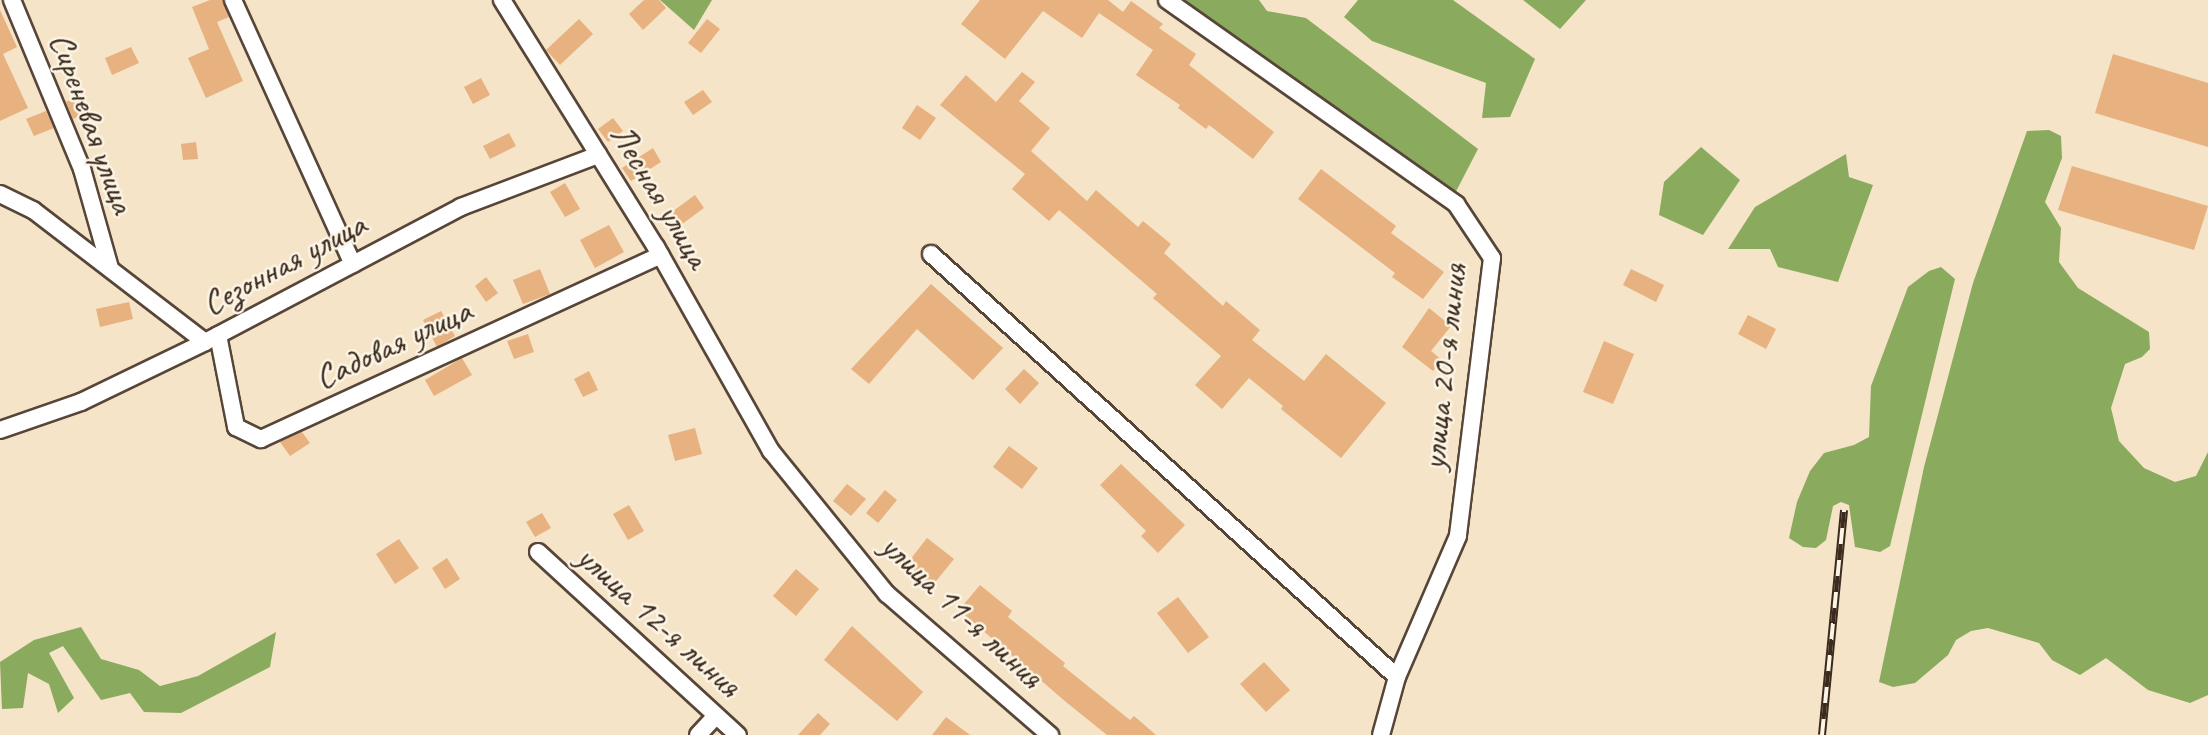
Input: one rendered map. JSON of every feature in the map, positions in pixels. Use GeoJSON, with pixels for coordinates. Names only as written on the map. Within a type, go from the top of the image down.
{"type":"FeatureCollection","features":[{"type":"Feature","properties":{"kind":"street","name":"Сиреневая улица"},"geometry":{"type":"LineString","coordinates":[[12,0],[82,169],[110,268]]}},
{"type":"Feature","properties":{"kind":"street"},"geometry":{"type":"LineString","coordinates":[[233,0],[353,264]]}},
{"type":"Feature","properties":{"kind":"street","name":"Лесная улица"},"geometry":{"type":"LineString","coordinates":[[502,0],[661,255],[758,429]]}},
{"type":"Feature","properties":{"kind":"street","name":"улица 20-я линия"},"geometry":{"type":"LineString","coordinates":[[1167,0],[1457,204],[1492,258],[1458,536],[1397,677],[1381,735]]}},
{"type":"Feature","properties":{"kind":"street","name":"Сезонная улица"},"geometry":{"type":"LineString","coordinates":[[0,430],[81,401],[211,338],[461,207],[598,155]]}},
{"type":"Feature","properties":{"kind":"street"},"geometry":{"type":"LineString","coordinates":[[0,194],[33,210],[110,268],[211,338]]}},
{"type":"Feature","properties":{"kind":"street"},"geometry":{"type":"LineString","coordinates":[[931,254],[1397,677]]}},
{"type":"Feature","properties":{"kind":"street","name":"Садовая улица"},"geometry":{"type":"LineString","coordinates":[[211,338],[236,426],[261,439],[661,255]]}},
{"type":"Feature","properties":{"kind":"street","name":"улица 11-я линия"},"geometry":{"type":"LineString","coordinates":[[758,429],[771,451],[887,594],[1050,735]]}},
{"type":"Feature","properties":{"kind":"street","name":"улица 12-я линия"},"geometry":{"type":"LineString","coordinates":[[538,552],[738,735]]}},
{"type":"Feature","properties":{"kind":"street"},"geometry":{"type":"LineString","coordinates":[[698,735],[716,716]]}},
{"type":"Feature","properties":{"kind":"green space"},"geometry":{"type":"Polygon","coordinates":[[[660,0],[712,0],[694,30],[660,0]]]}},
{"type":"Feature","properties":{"kind":"green space"},"geometry":{"type":"Polygon","coordinates":[[[1156,0],[1259,0],[1267,11],[1306,18],[1478,149],[1450,203],[1156,0]]]}},
{"type":"Feature","properties":{"kind":"green space"},"geometry":{"type":"Polygon","coordinates":[[[1358,0],[1453,0],[1535,59],[1510,117],[1482,118],[1486,83],[1372,41],[1344,17],[1358,0]]]}},
{"type":"Feature","properties":{"kind":"green space"},"geometry":{"type":"Polygon","coordinates":[[[1523,0],[1586,0],[1560,29],[1523,0]]]}},
{"type":"Feature","properties":{"kind":"green space"},"geometry":{"type":"Polygon","coordinates":[[[2049,130],[2061,136],[2062,158],[2045,202],[2061,228],[2059,262],[2078,288],[2149,332],[2150,349],[2142,357],[2125,364],[2111,408],[2119,441],[2144,468],[2175,482],[2196,476],[2208,452],[2208,695],[2190,703],[2148,690],[2106,658],[2080,675],[2052,660],[2039,643],[1988,628],[1971,631],[1956,640],[1948,655],[1915,683],[1893,687],[1879,682],[1924,467],[1973,283],[2027,131],[2049,130]]]}},
{"type":"Feature","properties":{"kind":"green space"},"geometry":{"type":"Polygon","coordinates":[[[1701,147],[1740,180],[1703,235],[1659,215],[1664,182],[1701,147]]]}},
{"type":"Feature","properties":{"kind":"green space"},"geometry":{"type":"Polygon","coordinates":[[[1846,154],[1849,177],[1873,185],[1838,282],[1778,267],[1770,249],[1728,249],[1755,207],[1846,154]]]}},
{"type":"Feature","properties":{"kind":"green space"},"geometry":{"type":"Polygon","coordinates":[[[1941,267],[1955,279],[1890,546],[1880,552],[1855,547],[1849,505],[1841,502],[1833,506],[1826,540],[1816,548],[1803,547],[1789,538],[1797,502],[1810,471],[1824,453],[1854,445],[1869,437],[1871,386],[1908,287],[1929,271],[1941,267]]]}},
{"type":"Feature","properties":{"kind":"green space"},"geometry":{"type":"Polygon","coordinates":[[[81,627],[101,659],[139,670],[160,686],[198,676],[276,632],[270,667],[181,713],[144,712],[130,693],[101,700],[63,646],[49,653],[74,698],[58,713],[49,684],[28,673],[23,708],[2,709],[0,662],[34,640],[81,627]]]}},
{"type":"Feature","properties":{"kind":"building"},"geometry":{"type":"Polygon","coordinates":[[[210,0],[223,0],[229,17],[217,22],[243,81],[206,98],[188,58],[209,49],[192,7],[210,0]]]}},
{"type":"Feature","properties":{"kind":"building"},"geometry":{"type":"Polygon","coordinates":[[[644,0],[659,0],[666,8],[643,30],[629,14],[644,0]]]}},
{"type":"Feature","properties":{"kind":"building"},"geometry":{"type":"Polygon","coordinates":[[[980,0],[1108,0],[1123,12],[1131,1],[1163,24],[1159,28],[1196,54],[1189,65],[1274,132],[1253,159],[1209,125],[1206,129],[1178,108],[1180,105],[1136,75],[1153,50],[1099,13],[1082,38],[1043,11],[1005,59],[961,24],[980,0]]]}},
{"type":"Feature","properties":{"kind":"building"},"geometry":{"type":"Polygon","coordinates":[[[0,10],[17,47],[3,54],[28,108],[0,121],[0,10]]]}},
{"type":"Feature","properties":{"kind":"building"},"geometry":{"type":"Polygon","coordinates":[[[579,19],[593,34],[560,65],[546,50],[579,19]]]}},
{"type":"Feature","properties":{"kind":"building"},"geometry":{"type":"Polygon","coordinates":[[[707,19],[720,29],[701,53],[688,43],[707,19]]]}},
{"type":"Feature","properties":{"kind":"building"},"geometry":{"type":"Polygon","coordinates":[[[131,47],[139,63],[112,75],[105,58],[131,47]]]}},
{"type":"Feature","properties":{"kind":"building"},"geometry":{"type":"Polygon","coordinates":[[[2113,54],[2208,83],[2208,147],[2095,113],[2113,54]]]}},
{"type":"Feature","properties":{"kind":"building"},"geometry":{"type":"Polygon","coordinates":[[[1022,72],[1035,82],[1019,101],[1050,128],[1031,151],[1087,201],[1096,190],[1138,227],[1143,221],[1171,244],[1164,253],[1223,306],[1226,301],[1260,330],[1252,340],[1304,381],[1326,354],[1386,403],[1341,458],[1281,409],[1283,406],[1249,378],[1222,409],[1195,385],[1221,356],[1153,298],[1157,294],[1059,210],[1049,221],[1012,189],[1025,174],[940,105],[966,75],[996,102],[1022,72]]]}},
{"type":"Feature","properties":{"kind":"building"},"geometry":{"type":"Polygon","coordinates":[[[481,78],[490,95],[473,104],[464,87],[481,78]]]}},
{"type":"Feature","properties":{"kind":"building"},"geometry":{"type":"Polygon","coordinates":[[[703,90],[712,102],[693,115],[684,102],[703,90]]]}},
{"type":"Feature","properties":{"kind":"building"},"geometry":{"type":"Polygon","coordinates":[[[78,96],[86,113],[73,119],[66,102],[78,96]]]}},
{"type":"Feature","properties":{"kind":"building"},"geometry":{"type":"Polygon","coordinates":[[[917,105],[936,118],[920,140],[902,128],[917,105]]]}},
{"type":"Feature","properties":{"kind":"building"},"geometry":{"type":"Polygon","coordinates":[[[46,111],[54,128],[34,136],[26,119],[46,111]]]}},
{"type":"Feature","properties":{"kind":"building"},"geometry":{"type":"Polygon","coordinates":[[[613,118],[623,131],[608,142],[598,129],[613,118]]]}},
{"type":"Feature","properties":{"kind":"building"},"geometry":{"type":"Polygon","coordinates":[[[509,133],[516,146],[490,159],[483,146],[509,133]]]}},
{"type":"Feature","properties":{"kind":"building"},"geometry":{"type":"Polygon","coordinates":[[[196,142],[198,159],[183,160],[181,144],[196,142]]]}},
{"type":"Feature","properties":{"kind":"building"},"geometry":{"type":"Polygon","coordinates":[[[653,148],[661,162],[631,181],[622,168],[653,148]]]}},
{"type":"Feature","properties":{"kind":"building"},"geometry":{"type":"Polygon","coordinates":[[[2072,166],[2208,206],[2194,250],[2058,210],[2072,166]]]}},
{"type":"Feature","properties":{"kind":"building"},"geometry":{"type":"Polygon","coordinates":[[[1321,169],[1396,226],[1391,233],[1444,272],[1423,299],[1392,277],[1395,273],[1298,199],[1321,169]]]}},
{"type":"Feature","properties":{"kind":"building"},"geometry":{"type":"Polygon","coordinates":[[[565,183],[580,209],[565,217],[550,192],[565,183]]]}},
{"type":"Feature","properties":{"kind":"building"},"geometry":{"type":"Polygon","coordinates":[[[695,195],[704,208],[678,227],[669,214],[695,195]]]}},
{"type":"Feature","properties":{"kind":"building"},"geometry":{"type":"Polygon","coordinates":[[[609,225],[624,252],[595,268],[580,240],[609,225]]]}},
{"type":"Feature","properties":{"kind":"building"},"geometry":{"type":"Polygon","coordinates":[[[540,269],[550,294],[523,304],[513,280],[540,269]]]}},
{"type":"Feature","properties":{"kind":"building"},"geometry":{"type":"Polygon","coordinates":[[[1631,269],[1664,285],[1656,302],[1623,285],[1631,269]]]}},
{"type":"Feature","properties":{"kind":"building"},"geometry":{"type":"Polygon","coordinates":[[[486,277],[498,293],[486,302],[475,286],[486,277]]]}},
{"type":"Feature","properties":{"kind":"building"},"geometry":{"type":"Polygon","coordinates":[[[931,284],[1003,348],[973,380],[917,329],[869,384],[851,369],[931,284]]]}},
{"type":"Feature","properties":{"kind":"building"},"geometry":{"type":"Polygon","coordinates":[[[129,302],[133,319],[100,327],[96,309],[129,302]]]}},
{"type":"Feature","properties":{"kind":"building"},"geometry":{"type":"Polygon","coordinates":[[[1429,308],[1451,326],[1431,351],[1442,360],[1433,371],[1402,347],[1429,308]]]}},
{"type":"Feature","properties":{"kind":"building"},"geometry":{"type":"Polygon","coordinates":[[[441,311],[455,336],[437,347],[423,320],[441,311]]]}},
{"type":"Feature","properties":{"kind":"building"},"geometry":{"type":"Polygon","coordinates":[[[1748,315],[1776,329],[1766,349],[1738,334],[1748,315]]]}},
{"type":"Feature","properties":{"kind":"building"},"geometry":{"type":"Polygon","coordinates":[[[528,334],[534,352],[514,359],[507,341],[528,334]]]}},
{"type":"Feature","properties":{"kind":"building"},"geometry":{"type":"Polygon","coordinates":[[[1604,341],[1634,354],[1613,404],[1583,392],[1604,341]]]}},
{"type":"Feature","properties":{"kind":"building"},"geometry":{"type":"Polygon","coordinates":[[[462,358],[472,375],[434,396],[425,380],[462,358]]]}},
{"type":"Feature","properties":{"kind":"building"},"geometry":{"type":"Polygon","coordinates":[[[1024,369],[1039,383],[1020,404],[1005,389],[1024,369]]]}},
{"type":"Feature","properties":{"kind":"building"},"geometry":{"type":"Polygon","coordinates":[[[589,371],[598,390],[583,397],[574,379],[589,371]]]}},
{"type":"Feature","properties":{"kind":"building"},"geometry":{"type":"Polygon","coordinates":[[[695,428],[702,454],[675,461],[668,435],[695,428]]]}},
{"type":"Feature","properties":{"kind":"building"},"geometry":{"type":"Polygon","coordinates":[[[302,432],[310,443],[290,456],[280,442],[302,432]]]}},
{"type":"Feature","properties":{"kind":"building"},"geometry":{"type":"Polygon","coordinates":[[[1009,446],[1038,468],[1022,489],[993,467],[1009,446]]]}},
{"type":"Feature","properties":{"kind":"building"},"geometry":{"type":"Polygon","coordinates":[[[1121,464],[1185,525],[1158,553],[1141,536],[1146,531],[1100,485],[1121,464]]]}},
{"type":"Feature","properties":{"kind":"building"},"geometry":{"type":"Polygon","coordinates":[[[847,484],[866,499],[851,516],[833,501],[847,484]]]}},
{"type":"Feature","properties":{"kind":"building"},"geometry":{"type":"Polygon","coordinates":[[[885,490],[897,500],[878,523],[866,513],[885,490]]]}},
{"type":"Feature","properties":{"kind":"building"},"geometry":{"type":"Polygon","coordinates":[[[629,505],[644,531],[628,540],[613,514],[629,505]]]}},
{"type":"Feature","properties":{"kind":"building"},"geometry":{"type":"Polygon","coordinates":[[[542,513],[551,528],[535,537],[526,522],[542,513]]]}},
{"type":"Feature","properties":{"kind":"building"},"geometry":{"type":"Polygon","coordinates":[[[927,538],[954,559],[932,586],[906,565],[927,538]]]}},
{"type":"Feature","properties":{"kind":"building"},"geometry":{"type":"Polygon","coordinates":[[[399,539],[419,568],[395,584],[376,554],[399,539]]]}},
{"type":"Feature","properties":{"kind":"building"},"geometry":{"type":"Polygon","coordinates":[[[447,558],[460,579],[445,589],[432,568],[447,558]]]}},
{"type":"Feature","properties":{"kind":"building"},"geometry":{"type":"Polygon","coordinates":[[[796,569],[819,589],[796,616],[773,596],[796,569]]]}},
{"type":"Feature","properties":{"kind":"building"},"geometry":{"type":"Polygon","coordinates":[[[980,585],[1012,611],[1008,617],[1065,663],[1063,666],[1130,720],[1134,716],[1156,735],[1107,735],[1066,702],[959,610],[980,585]]]}},
{"type":"Feature","properties":{"kind":"building"},"geometry":{"type":"Polygon","coordinates":[[[1178,597],[1209,637],[1188,653],[1157,613],[1178,597]]]}},
{"type":"Feature","properties":{"kind":"building"},"geometry":{"type":"Polygon","coordinates":[[[852,626],[923,692],[897,721],[824,660],[852,626]]]}},
{"type":"Feature","properties":{"kind":"building"},"geometry":{"type":"Polygon","coordinates":[[[1264,662],[1290,690],[1266,712],[1240,684],[1264,662]]]}},
{"type":"Feature","properties":{"kind":"building"},"geometry":{"type":"Polygon","coordinates":[[[818,713],[830,724],[820,735],[798,735],[818,713]]]}},
{"type":"Feature","properties":{"kind":"building"},"geometry":{"type":"Polygon","coordinates":[[[946,717],[970,735],[932,735],[946,717]]]}},
{"type":"Feature","properties":{"kind":"railway"},"geometry":{"type":"LineString","coordinates":[[1822,735],[1844,510]]}}]}
